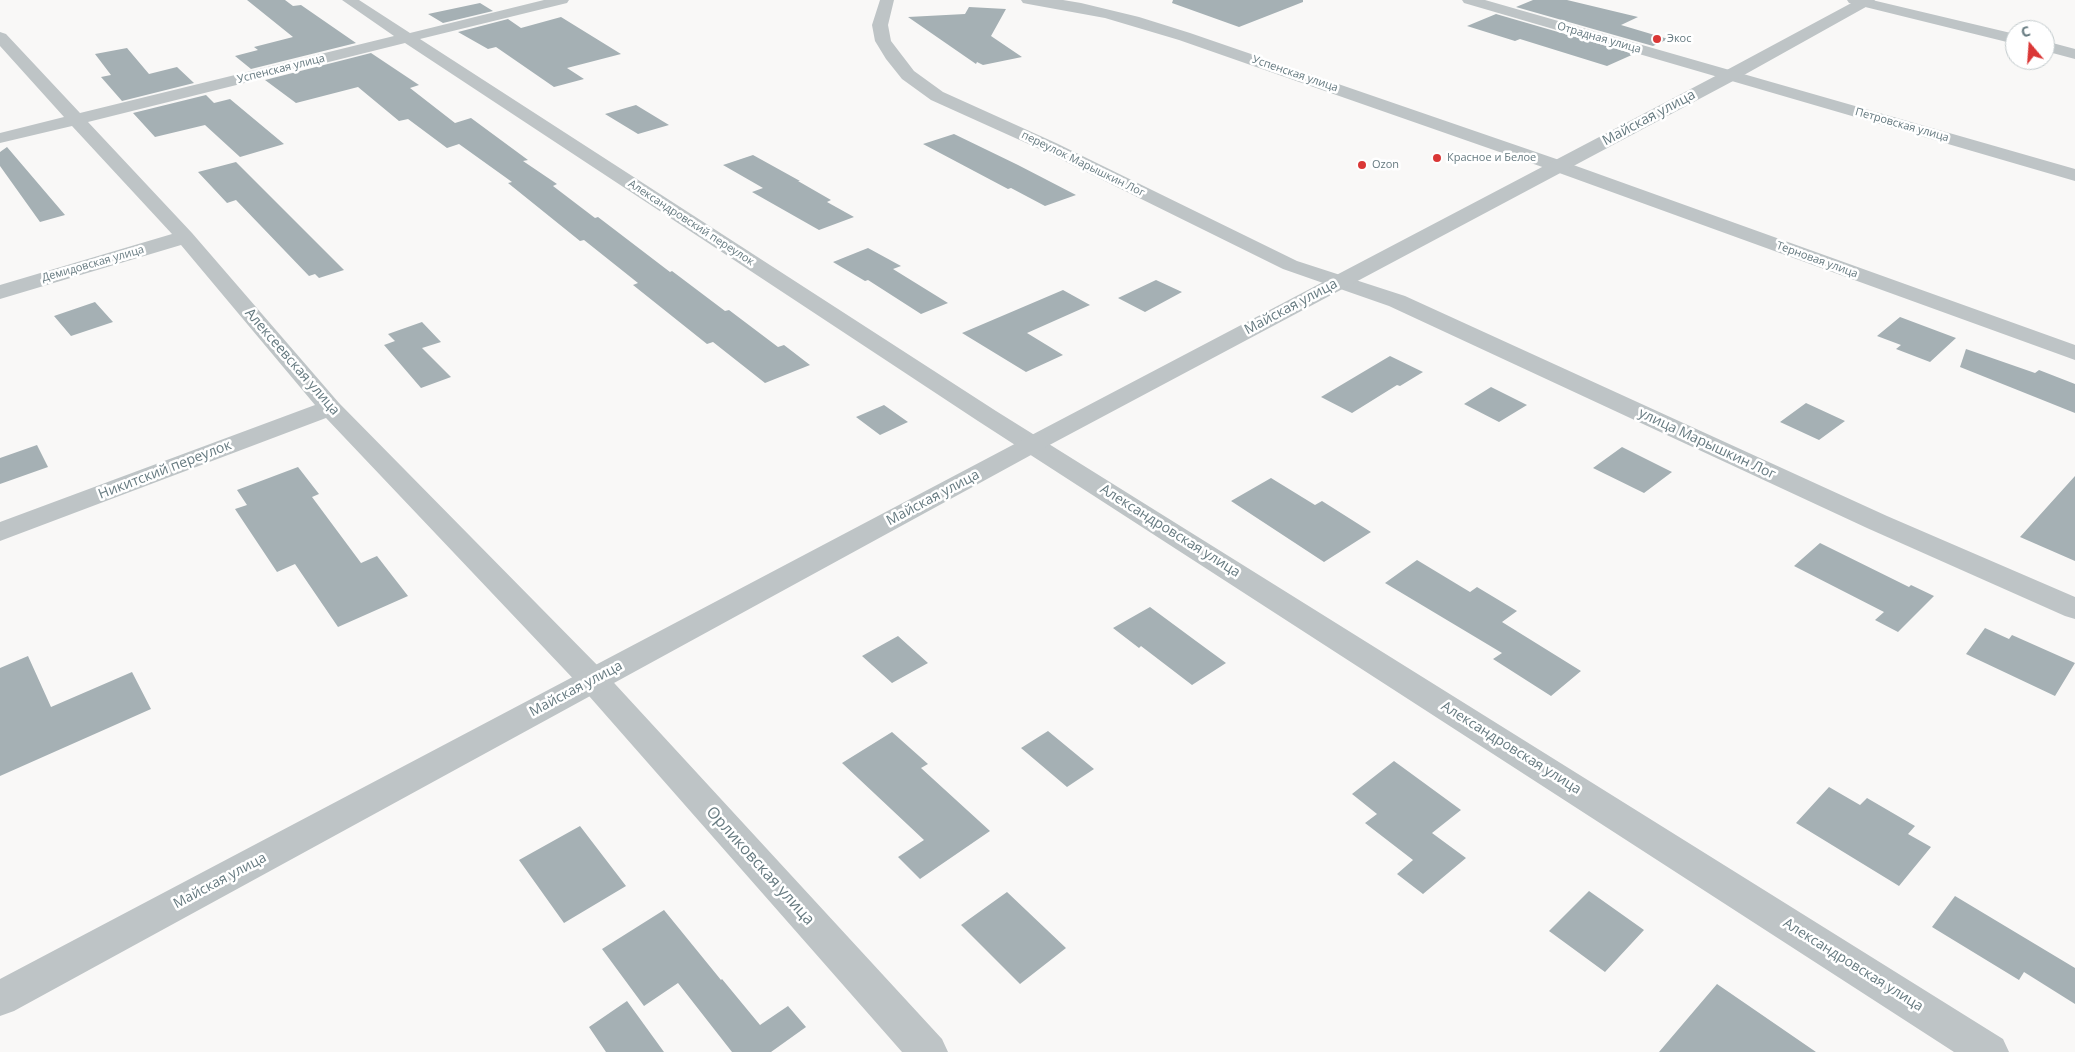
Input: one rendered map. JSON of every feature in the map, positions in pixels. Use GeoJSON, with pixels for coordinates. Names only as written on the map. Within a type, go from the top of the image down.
{"type":"FeatureCollection","features":[{"type":"Feature","properties":{"kind":"street","name":"Александровский переулок"},"geometry":{"type":"LineString","coordinates":[[349,0],[1033,444]]}},
{"type":"Feature","properties":{"kind":"street","name":"Успенская улица"},"geometry":{"type":"LineString","coordinates":[[0,138],[562,0]]}},
{"type":"Feature","properties":{"kind":"street","name":"переулок Марышкин Лог"},"geometry":{"type":"LineString","coordinates":[[887,0],[880,25],[883,41],[892,56],[908,75],[937,96],[1050,147],[1290,265],[1338,282]]}},
{"type":"Feature","properties":{"kind":"street","name":"Успенская улица"},"geometry":{"type":"LineString","coordinates":[[1028,0],[1082,7],[1139,22],[1310,79],[1558,166]]}},
{"type":"Feature","properties":{"kind":"street","name":"Отрадная улица"},"geometry":{"type":"LineString","coordinates":[[1469,0],[1729,76]]}},
{"type":"Feature","properties":{"kind":"street","name":"Майская улица"},"geometry":{"type":"LineString","coordinates":[[0,999],[1033,444],[1729,76],[1862,1]]}},
{"type":"Feature","properties":{"kind":"street"},"geometry":{"type":"LineString","coordinates":[[1862,1],[2005,37]]}},
{"type":"Feature","properties":{"kind":"street","name":"Алексеевская улица"},"geometry":{"type":"LineString","coordinates":[[0,36],[75,120],[185,237],[330,408],[593,680]]}},
{"type":"Feature","properties":{"kind":"street"},"geometry":{"type":"LineString","coordinates":[[2055,49],[2075,54]]}},
{"type":"Feature","properties":{"kind":"street","name":"Петровская улица"},"geometry":{"type":"LineString","coordinates":[[1729,76],[2075,175]]}},
{"type":"Feature","properties":{"kind":"street","name":"Терновая улица"},"geometry":{"type":"LineString","coordinates":[[1558,166],[2075,353]]}},
{"type":"Feature","properties":{"kind":"street","name":"Демидовская улица"},"geometry":{"type":"LineString","coordinates":[[0,292],[185,237]]}},
{"type":"Feature","properties":{"kind":"street","name":"улица Марышкин Лог"},"geometry":{"type":"LineString","coordinates":[[1338,282],[1397,301],[1877,522],[2075,609]]}},
{"type":"Feature","properties":{"kind":"street","name":"Никитский переулок"},"geometry":{"type":"LineString","coordinates":[[0,532],[330,408]]}},
{"type":"Feature","properties":{"kind":"street","name":"Александровская улица"},"geometry":{"type":"LineString","coordinates":[[1033,444],[1989,1052]]}},
{"type":"Feature","properties":{"kind":"street","name":"Орликовская улица"},"geometry":{"type":"LineString","coordinates":[[593,680],[928,1052]]}},
{"type":"Feature","properties":{"kind":"building"},"geometry":{"type":"Polygon","coordinates":[[[247,0],[285,0],[293,6],[301,5],[356,43],[251,69],[235,56],[258,50],[254,47],[293,37],[247,0]]]}},
{"type":"Feature","properties":{"kind":"building"},"geometry":{"type":"Polygon","coordinates":[[[1173,0],[1303,0],[1303,2],[1239,27],[1172,3],[1173,0]]]}},
{"type":"Feature","properties":{"kind":"building"},"geometry":{"type":"Polygon","coordinates":[[[1533,0],[1567,0],[1638,17],[1621,25],[1668,39],[1653,46],[1516,7],[1533,0]]]}},
{"type":"Feature","properties":{"kind":"building"},"geometry":{"type":"Polygon","coordinates":[[[480,3],[493,11],[443,23],[428,14],[480,3]]]}},
{"type":"Feature","properties":{"kind":"building"},"geometry":{"type":"Polygon","coordinates":[[[969,7],[1006,9],[991,36],[1022,57],[983,65],[977,62],[976,64],[908,17],[965,14],[969,7]]]}},
{"type":"Feature","properties":{"kind":"building"},"geometry":{"type":"Polygon","coordinates":[[[1496,14],[1634,54],[1607,66],[1520,39],[1515,41],[1467,26],[1496,14]]]}},
{"type":"Feature","properties":{"kind":"building"},"geometry":{"type":"Polygon","coordinates":[[[561,17],[621,54],[567,68],[584,79],[554,87],[496,47],[488,49],[458,32],[508,19],[521,28],[561,17]]]}},
{"type":"Feature","properties":{"kind":"building"},"geometry":{"type":"Polygon","coordinates":[[[127,48],[149,74],[177,67],[194,83],[122,101],[101,77],[111,75],[95,54],[127,48]]]}},
{"type":"Feature","properties":{"kind":"building"},"geometry":{"type":"Polygon","coordinates":[[[371,53],[419,85],[410,88],[455,123],[471,118],[528,160],[523,161],[557,184],[553,186],[595,218],[598,217],[725,311],[729,310],[778,347],[784,345],[810,365],[765,383],[713,342],[707,344],[633,285],[638,283],[584,240],[580,241],[508,183],[512,182],[459,144],[447,148],[408,119],[399,121],[358,87],[296,103],[265,80],[371,53]]]}},
{"type":"Feature","properties":{"kind":"building"},"geometry":{"type":"Polygon","coordinates":[[[206,95],[214,103],[230,99],[284,144],[240,157],[205,125],[155,137],[133,113],[206,95]]]}},
{"type":"Feature","properties":{"kind":"building"},"geometry":{"type":"Polygon","coordinates":[[[636,105],[669,125],[638,134],[605,114],[636,105]]]}},
{"type":"Feature","properties":{"kind":"building"},"geometry":{"type":"Polygon","coordinates":[[[954,134],[1076,195],[1045,206],[1011,188],[1008,189],[923,144],[954,134]]]}},
{"type":"Feature","properties":{"kind":"building"},"geometry":{"type":"Polygon","coordinates":[[[7,147],[65,215],[40,222],[0,166],[0,152],[7,147]]]}},
{"type":"Feature","properties":{"kind":"building"},"geometry":{"type":"Polygon","coordinates":[[[753,155],[831,200],[827,202],[854,217],[819,230],[752,192],[763,188],[723,165],[753,155]]]}},
{"type":"Feature","properties":{"kind":"building"},"geometry":{"type":"Polygon","coordinates":[[[236,162],[344,270],[319,278],[315,274],[309,276],[236,200],[227,203],[198,172],[236,162]]]}},
{"type":"Feature","properties":{"kind":"building"},"geometry":{"type":"Polygon","coordinates":[[[868,248],[901,266],[893,269],[948,303],[921,314],[868,280],[865,281],[833,262],[868,248]]]}},
{"type":"Feature","properties":{"kind":"building"},"geometry":{"type":"Polygon","coordinates":[[[1156,280],[1182,292],[1145,312],[1118,298],[1156,280]]]}},
{"type":"Feature","properties":{"kind":"building"},"geometry":{"type":"Polygon","coordinates":[[[1063,290],[1090,305],[1027,333],[1063,355],[1026,372],[962,333],[1063,290]]]}},
{"type":"Feature","properties":{"kind":"building"},"geometry":{"type":"Polygon","coordinates":[[[95,302],[113,322],[71,336],[54,316],[95,302]]]}},
{"type":"Feature","properties":{"kind":"building"},"geometry":{"type":"Polygon","coordinates":[[[1900,317],[1956,338],[1930,362],[1896,349],[1901,345],[1877,336],[1900,317]]]}},
{"type":"Feature","properties":{"kind":"building"},"geometry":{"type":"Polygon","coordinates":[[[422,322],[441,342],[422,348],[451,377],[421,388],[384,345],[395,341],[388,334],[422,322]]]}},
{"type":"Feature","properties":{"kind":"building"},"geometry":{"type":"Polygon","coordinates":[[[1966,349],[2035,373],[2039,370],[2075,384],[2075,413],[1960,367],[1966,349]]]}},
{"type":"Feature","properties":{"kind":"building"},"geometry":{"type":"Polygon","coordinates":[[[1390,356],[1423,372],[1400,386],[1397,385],[1352,413],[1321,397],[1390,356]]]}},
{"type":"Feature","properties":{"kind":"building"},"geometry":{"type":"Polygon","coordinates":[[[1491,387],[1527,405],[1499,422],[1464,404],[1491,387]]]}},
{"type":"Feature","properties":{"kind":"building"},"geometry":{"type":"Polygon","coordinates":[[[1806,403],[1845,421],[1819,440],[1780,422],[1806,403]]]}},
{"type":"Feature","properties":{"kind":"building"},"geometry":{"type":"Polygon","coordinates":[[[884,405],[908,422],[880,435],[856,417],[884,405]]]}},
{"type":"Feature","properties":{"kind":"building"},"geometry":{"type":"Polygon","coordinates":[[[37,445],[48,467],[0,484],[0,458],[37,445]]]}},
{"type":"Feature","properties":{"kind":"building"},"geometry":{"type":"Polygon","coordinates":[[[1622,447],[1672,472],[1644,493],[1593,468],[1622,447]]]}},
{"type":"Feature","properties":{"kind":"building"},"geometry":{"type":"Polygon","coordinates":[[[298,467],[319,494],[312,497],[361,563],[377,556],[408,596],[338,627],[295,564],[277,572],[235,509],[247,505],[237,490],[298,467]]]}},
{"type":"Feature","properties":{"kind":"building"},"geometry":{"type":"Polygon","coordinates":[[[2075,476],[2075,561],[2020,537],[2075,476]]]}},
{"type":"Feature","properties":{"kind":"building"},"geometry":{"type":"Polygon","coordinates":[[[1271,478],[1315,505],[1322,501],[1371,532],[1324,562],[1231,501],[1271,478]]]}},
{"type":"Feature","properties":{"kind":"building"},"geometry":{"type":"Polygon","coordinates":[[[1820,543],[1909,587],[1911,585],[1934,596],[1898,632],[1875,620],[1884,612],[1794,566],[1820,543]]]}},
{"type":"Feature","properties":{"kind":"building"},"geometry":{"type":"Polygon","coordinates":[[[1417,560],[1470,592],[1477,587],[1517,611],[1502,622],[1581,671],[1551,696],[1493,659],[1502,653],[1385,583],[1417,560]]]}},
{"type":"Feature","properties":{"kind":"building"},"geometry":{"type":"Polygon","coordinates":[[[1150,607],[1226,663],[1192,685],[1141,646],[1139,648],[1113,628],[1150,607]]]}},
{"type":"Feature","properties":{"kind":"building"},"geometry":{"type":"Polygon","coordinates":[[[1985,628],[2009,639],[2012,635],[2075,663],[2055,696],[1966,654],[1985,628]]]}},
{"type":"Feature","properties":{"kind":"building"},"geometry":{"type":"Polygon","coordinates":[[[898,636],[928,663],[892,683],[862,656],[898,636]]]}},
{"type":"Feature","properties":{"kind":"building"},"geometry":{"type":"Polygon","coordinates":[[[28,656],[51,707],[132,672],[151,709],[0,776],[0,668],[28,656]]]}},
{"type":"Feature","properties":{"kind":"building"},"geometry":{"type":"Polygon","coordinates":[[[1048,731],[1094,769],[1067,787],[1021,748],[1048,731]]]}},
{"type":"Feature","properties":{"kind":"building"},"geometry":{"type":"Polygon","coordinates":[[[892,732],[928,764],[921,768],[990,831],[920,879],[898,857],[924,840],[842,763],[892,732]]]}},
{"type":"Feature","properties":{"kind":"building"},"geometry":{"type":"Polygon","coordinates":[[[1394,761],[1461,810],[1432,833],[1466,858],[1423,894],[1397,874],[1413,860],[1365,823],[1377,814],[1352,794],[1394,761]]]}},
{"type":"Feature","properties":{"kind":"building"},"geometry":{"type":"Polygon","coordinates":[[[1829,787],[1860,805],[1867,798],[1915,826],[1908,834],[1931,847],[1899,886],[1796,823],[1829,787]]]}},
{"type":"Feature","properties":{"kind":"building"},"geometry":{"type":"Polygon","coordinates":[[[580,826],[626,886],[564,923],[519,860],[580,826]]]}},
{"type":"Feature","properties":{"kind":"building"},"geometry":{"type":"Polygon","coordinates":[[[1589,891],[1644,930],[1605,972],[1549,931],[1589,891]]]}},
{"type":"Feature","properties":{"kind":"building"},"geometry":{"type":"Polygon","coordinates":[[[1007,892],[1066,948],[1020,984],[961,925],[1007,892]]]}},
{"type":"Feature","properties":{"kind":"building"},"geometry":{"type":"Polygon","coordinates":[[[1955,896],[2075,968],[2075,1004],[2024,972],[2019,980],[1932,927],[1955,896]]]}},
{"type":"Feature","properties":{"kind":"building"},"geometry":{"type":"Polygon","coordinates":[[[664,910],[760,1025],[788,1006],[806,1027],[771,1052],[732,1052],[678,983],[644,1006],[602,949],[664,910]]]}},
{"type":"Feature","properties":{"kind":"building"},"geometry":{"type":"Polygon","coordinates":[[[1717,984],[1816,1052],[1659,1052],[1717,984]]]}},
{"type":"Feature","properties":{"kind":"building"},"geometry":{"type":"Polygon","coordinates":[[[627,1001],[664,1052],[606,1052],[589,1027],[627,1001]]]}},
{"type":"Feature","properties":{"kind":"place","name":"Экос"},"geometry":{"type":"Point","coordinates":[1657,39]}},
{"type":"Feature","properties":{"kind":"place","name":"Красное и Белое"},"geometry":{"type":"Point","coordinates":[1437,158]}},
{"type":"Feature","properties":{"kind":"place","name":"Ozon"},"geometry":{"type":"Point","coordinates":[1362,165]}}]}
